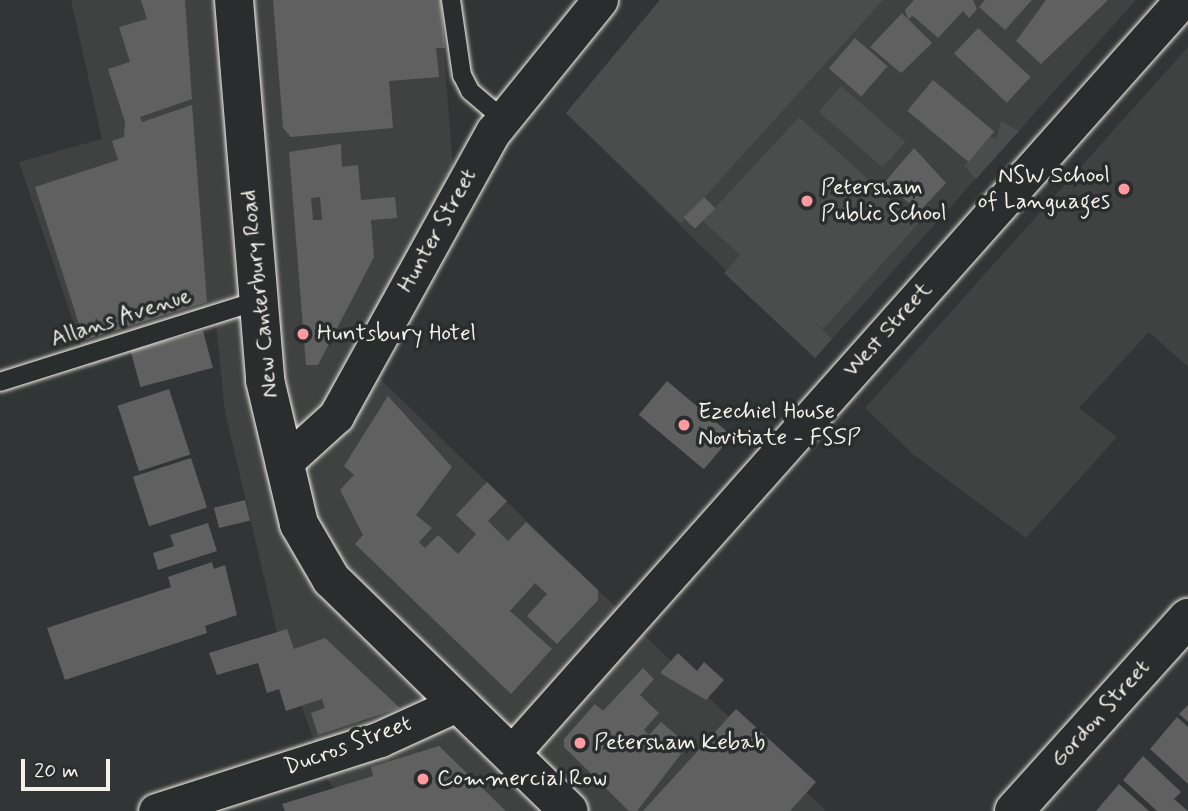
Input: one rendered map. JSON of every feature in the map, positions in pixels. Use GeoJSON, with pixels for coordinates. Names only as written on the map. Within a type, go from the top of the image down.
{"type":"FeatureCollection","features":[{"type":"Feature","properties":{"kind":"main road","name":"New Canterbury Road"},"geometry":{"type":"LineString","coordinates":[[234,0],[257,300],[283,464],[299,524],[324,570],[569,811]]}},
{"type":"Feature","properties":{"kind":"main road","name":"Gordon Street"},"geometry":{"type":"LineString","coordinates":[[1014,811],[1188,618]]}},
{"type":"Feature","properties":{"kind":"street","name":"Hunter Street"},"geometry":{"type":"LineString","coordinates":[[283,464],[336,416],[503,120],[600,0]]}},
{"type":"Feature","properties":{"kind":"street","name":"West Street"},"geometry":{"type":"LineString","coordinates":[[511,754],[1182,0]]}},
{"type":"Feature","properties":{"kind":"street","name":"Ducros Street"},"geometry":{"type":"LineString","coordinates":[[156,811],[380,739],[459,703]]}},
{"type":"Feature","properties":{"kind":"lane"},"geometry":{"type":"LineString","coordinates":[[451,0],[462,75],[470,91],[503,120]]}},
{"type":"Feature","properties":{"kind":"lane","name":"Allans Avenue"},"geometry":{"type":"LineString","coordinates":[[0,382],[257,300]]}},
{"type":"Feature","properties":{"kind":"shaded area"},"geometry":{"type":"Polygon","coordinates":[[[71,0],[440,0],[457,221],[374,373],[826,811],[349,811],[327,778],[279,641],[225,412],[216,323],[89,368],[19,162],[102,139],[71,0]]]}},
{"type":"Feature","properties":{"kind":"shaded area","name":"Petersham Public School"},"geometry":{"type":"Polygon","coordinates":[[[660,0],[1136,0],[815,358],[566,113],[660,0]]]}},
{"type":"Feature","properties":{"kind":"shaded area"},"geometry":{"type":"Polygon","coordinates":[[[660,0],[883,0],[681,223],[566,113],[660,0]]]}},
{"type":"Feature","properties":{"kind":"shaded area","name":"NSW School of Languages"},"geometry":{"type":"Polygon","coordinates":[[[1188,47],[1188,367],[1149,332],[1079,408],[1117,437],[1026,538],[914,455],[865,408],[1188,47]]]}},
{"type":"Feature","properties":{"kind":"shaded area"},"geometry":{"type":"Polygon","coordinates":[[[841,86],[905,142],[883,167],[819,112],[841,86]]]}},
{"type":"Feature","properties":{"kind":"shaded area"},"geometry":{"type":"Polygon","coordinates":[[[799,117],[918,224],[823,329],[802,311],[832,339],[815,358],[724,273],[740,255],[703,221],[799,117]]]}},
{"type":"Feature","properties":{"kind":"shaded area"},"geometry":{"type":"Polygon","coordinates":[[[1001,121],[1019,131],[976,179],[964,166],[990,137],[997,138],[1001,121]]]}},
{"type":"Feature","properties":{"kind":"building"},"geometry":{"type":"Polygon","coordinates":[[[141,0],[185,0],[192,99],[140,117],[142,122],[192,105],[207,302],[84,340],[35,187],[118,160],[112,141],[124,137],[125,122],[108,69],[130,62],[119,27],[147,19],[141,0]]]}},
{"type":"Feature","properties":{"kind":"building"},"geometry":{"type":"Polygon","coordinates":[[[273,0],[441,0],[445,48],[436,48],[439,77],[389,81],[393,128],[291,137],[283,128],[273,0]]]}},
{"type":"Feature","properties":{"kind":"building"},"geometry":{"type":"Polygon","coordinates":[[[914,0],[973,0],[977,9],[969,18],[963,11],[938,38],[913,16],[908,19],[905,10],[914,0]]]}},
{"type":"Feature","properties":{"kind":"building"},"geometry":{"type":"Polygon","coordinates":[[[985,0],[1032,0],[1005,30],[979,7],[985,0]]]}},
{"type":"Feature","properties":{"kind":"building"},"geometry":{"type":"Polygon","coordinates":[[[1046,0],[1108,0],[1041,64],[1016,41],[1046,0]]]}},
{"type":"Feature","properties":{"kind":"building"},"geometry":{"type":"Polygon","coordinates":[[[902,13],[932,43],[901,73],[870,47],[902,13]]]}},
{"type":"Feature","properties":{"kind":"building"},"geometry":{"type":"Polygon","coordinates":[[[978,28],[1031,77],[1007,103],[954,54],[978,28]]]}},
{"type":"Feature","properties":{"kind":"building"},"geometry":{"type":"Polygon","coordinates":[[[855,38],[887,66],[861,96],[829,68],[855,38]]]}},
{"type":"Feature","properties":{"kind":"building"},"geometry":{"type":"Polygon","coordinates":[[[933,80],[994,131],[969,162],[907,111],[933,80]]]}},
{"type":"Feature","properties":{"kind":"building"},"geometry":{"type":"Polygon","coordinates":[[[341,144],[342,167],[358,165],[361,200],[395,197],[397,218],[371,220],[374,257],[318,365],[306,365],[289,152],[341,144]],[[320,197],[311,198],[313,220],[322,220],[320,197]]]}},
{"type":"Feature","properties":{"kind":"building"},"geometry":{"type":"Polygon","coordinates":[[[914,148],[946,183],[919,212],[885,182],[914,148]]]}},
{"type":"Feature","properties":{"kind":"building"},"geometry":{"type":"Polygon","coordinates":[[[704,197],[715,208],[695,229],[683,218],[704,197]]]}},
{"type":"Feature","properties":{"kind":"building"},"geometry":{"type":"Polygon","coordinates":[[[203,331],[213,368],[140,387],[131,350],[203,331]]]}},
{"type":"Feature","properties":{"kind":"building","name":"Ezechiel House Novitiate - FSSP"},"geometry":{"type":"Polygon","coordinates":[[[667,381],[732,436],[704,469],[639,415],[667,381]]]}},
{"type":"Feature","properties":{"kind":"building"},"geometry":{"type":"Polygon","coordinates":[[[169,389],[190,455],[139,471],[118,406],[169,389]]]}},
{"type":"Feature","properties":{"kind":"building"},"geometry":{"type":"Polygon","coordinates":[[[388,396],[452,467],[416,515],[432,528],[419,542],[425,548],[438,535],[458,554],[476,534],[456,515],[487,482],[507,501],[488,521],[508,541],[526,522],[598,590],[598,600],[557,644],[527,616],[547,594],[535,583],[510,611],[552,649],[511,694],[355,544],[363,535],[340,490],[354,475],[344,466],[388,396]]]}},
{"type":"Feature","properties":{"kind":"building"},"geometry":{"type":"Polygon","coordinates":[[[191,458],[207,507],[149,526],[133,477],[191,458]]]}},
{"type":"Feature","properties":{"kind":"building"},"geometry":{"type":"Polygon","coordinates":[[[245,500],[250,520],[219,528],[214,508],[245,500]]]}},
{"type":"Feature","properties":{"kind":"building"},"geometry":{"type":"Polygon","coordinates":[[[208,523],[217,551],[158,570],[153,553],[174,546],[170,535],[208,523]]]}},
{"type":"Feature","properties":{"kind":"building"},"geometry":{"type":"Polygon","coordinates":[[[212,562],[214,569],[225,565],[237,615],[205,626],[207,633],[65,680],[47,628],[171,587],[168,577],[212,562]]]}},
{"type":"Feature","properties":{"kind":"building"},"geometry":{"type":"Polygon","coordinates":[[[287,629],[294,649],[325,638],[400,708],[318,735],[311,713],[325,708],[322,699],[286,711],[279,689],[267,693],[258,663],[217,675],[209,653],[287,629]]]}},
{"type":"Feature","properties":{"kind":"building"},"geometry":{"type":"Polygon","coordinates":[[[678,653],[697,671],[704,662],[724,680],[706,700],[660,673],[678,653]]]}},
{"type":"Feature","properties":{"kind":"building"},"geometry":{"type":"Polygon","coordinates":[[[643,668],[654,679],[640,695],[659,713],[644,730],[649,735],[661,722],[688,745],[637,811],[629,811],[564,747],[564,739],[595,704],[603,711],[643,668]]]}},
{"type":"Feature","properties":{"kind":"building"},"geometry":{"type":"Polygon","coordinates":[[[1188,705],[1188,722],[1179,714],[1188,705]]]}},
{"type":"Feature","properties":{"kind":"building"},"geometry":{"type":"Polygon","coordinates":[[[736,709],[816,782],[790,811],[643,811],[736,709]]]}},
{"type":"Feature","properties":{"kind":"building"},"geometry":{"type":"Polygon","coordinates":[[[1177,717],[1188,727],[1188,784],[1150,749],[1177,717]]]}},
{"type":"Feature","properties":{"kind":"building","name":"Commercial Row"},"geometry":{"type":"Polygon","coordinates":[[[439,746],[506,811],[285,811],[282,804],[373,776],[371,767],[439,746]]]}},
{"type":"Feature","properties":{"kind":"building"},"geometry":{"type":"Polygon","coordinates":[[[1143,756],[1181,792],[1174,799],[1188,811],[1157,811],[1123,780],[1143,756]]]}},
{"type":"Feature","properties":{"kind":"building"},"geometry":{"type":"Polygon","coordinates":[[[1119,784],[1149,811],[1096,811],[1119,784]]]}},
{"type":"Feature","properties":{"kind":"place","name":"NSW School of Languages"},"geometry":{"type":"Point","coordinates":[1124,189]}},
{"type":"Feature","properties":{"kind":"place","name":"Petersham Public School"},"geometry":{"type":"Point","coordinates":[807,201]}},
{"type":"Feature","properties":{"kind":"place","name":"Huntsbury Hotel"},"geometry":{"type":"Point","coordinates":[303,334]}},
{"type":"Feature","properties":{"kind":"place","name":"Ezechiel House Novitiate - FSSP"},"geometry":{"type":"Point","coordinates":[684,425]}},
{"type":"Feature","properties":{"kind":"place","name":"Petersham Kebab"},"geometry":{"type":"Point","coordinates":[580,743]}},
{"type":"Feature","properties":{"kind":"place","name":"Commercial Row"},"geometry":{"type":"Point","coordinates":[423,779]}}]}
